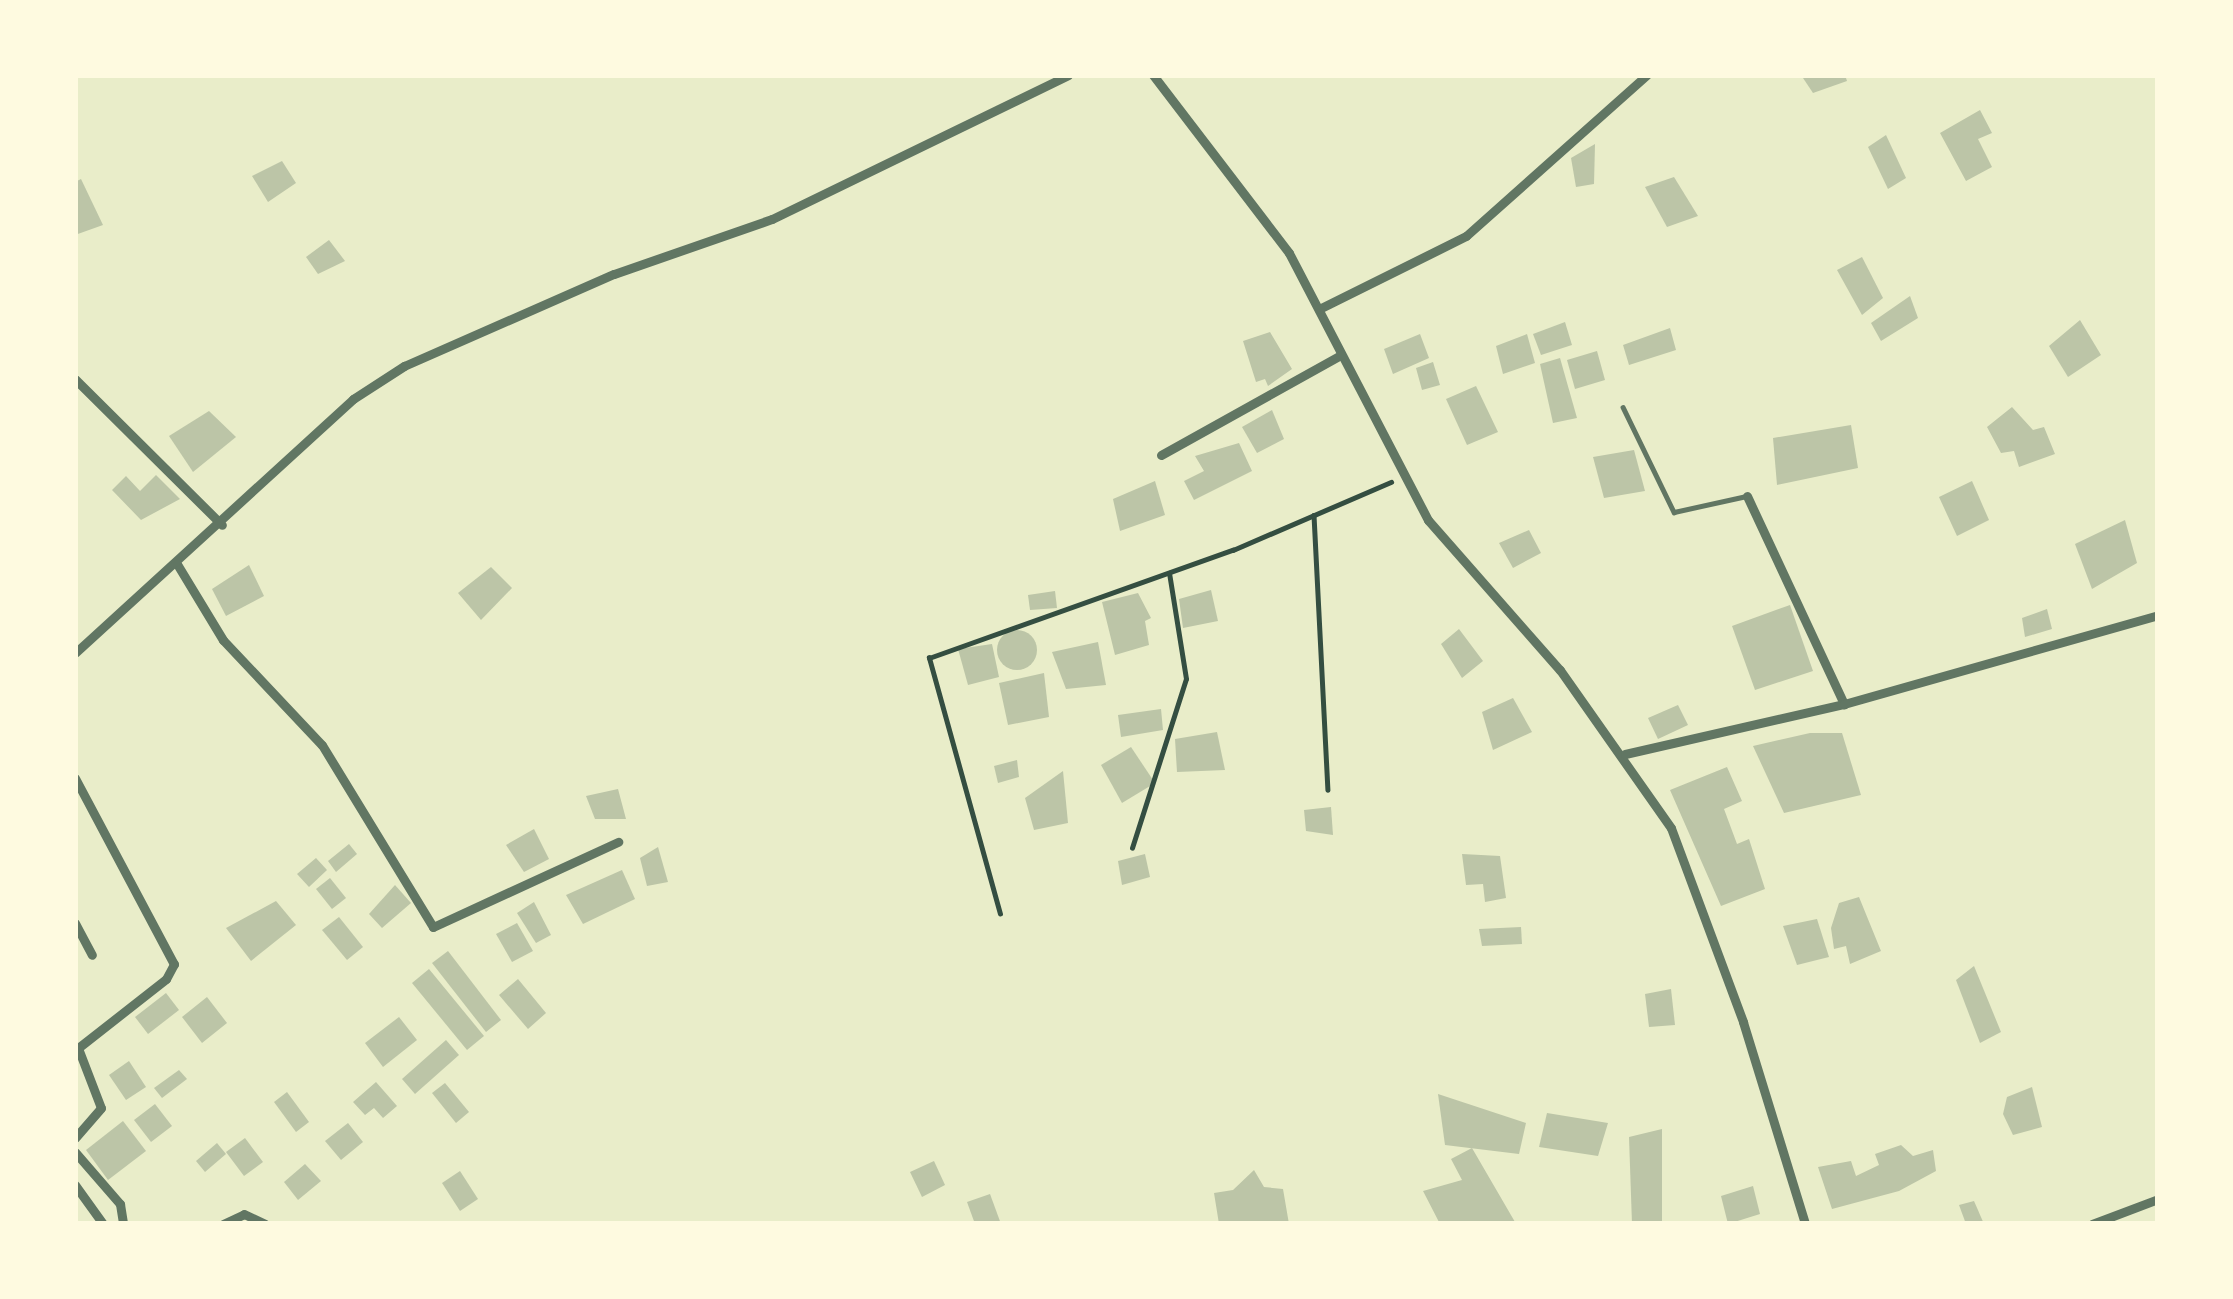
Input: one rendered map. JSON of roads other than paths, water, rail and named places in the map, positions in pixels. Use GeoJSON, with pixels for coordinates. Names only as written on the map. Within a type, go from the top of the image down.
{"type":"FeatureCollection","features":[{"type":"Feature","properties":{"kind":"street"},"geometry":{"type":"LineString","coordinates":[[75,653],[222,525],[353,399],[404,366],[656,257],[772,219],[1068,75]]}},
{"type":"Feature","properties":{"kind":"street"},"geometry":{"type":"LineString","coordinates":[[1153,75],[1235,173],[1319,309],[1402,478],[1480,586],[1625,754],[1671,828],[1700,897],[1804,1224]]}},
{"type":"Feature","properties":{"kind":"street"},"geometry":{"type":"LineString","coordinates":[[1319,309],[1466,236],[1647,75]]}},
{"type":"Feature","properties":{"kind":"street"},"geometry":{"type":"LineString","coordinates":[[1161,455],[1342,356]]}},
{"type":"Feature","properties":{"kind":"street"},"geometry":{"type":"LineString","coordinates":[[75,379],[222,525]]}},
{"type":"Feature","properties":{"kind":"street"},"geometry":{"type":"LineString","coordinates":[[1747,496],[1844,704]]}},
{"type":"Feature","properties":{"kind":"street"},"geometry":{"type":"LineString","coordinates":[[177,564],[223,640],[322,745],[433,927],[618,842]]}},
{"type":"Feature","properties":{"kind":"street"},"geometry":{"type":"LineString","coordinates":[[1625,754],[1844,704],[2158,615]]}},
{"type":"Feature","properties":{"kind":"street"},"geometry":{"type":"LineString","coordinates":[[75,778],[174,964],[166,979],[78,1048],[101,1108],[75,1138]]}},
{"type":"Feature","properties":{"kind":"street"},"geometry":{"type":"LineString","coordinates":[[75,923],[92,955]]}},
{"type":"Feature","properties":{"kind":"street"},"geometry":{"type":"LineString","coordinates":[[75,1152],[120,1204],[123,1224]]}},
{"type":"Feature","properties":{"kind":"street"},"geometry":{"type":"LineString","coordinates":[[75,1185],[103,1224]]}},
{"type":"Feature","properties":{"kind":"street"},"geometry":{"type":"LineString","coordinates":[[2092,1224],[2158,1199]]}},
{"type":"Feature","properties":{"kind":"street"},"geometry":{"type":"LineString","coordinates":[[223,1224],[244,1214],[266,1224]]}},
{"type":"Feature","properties":{"kind":"lane"},"geometry":{"type":"LineString","coordinates":[[1623,407],[1674,512],[1747,496]]}}]}
